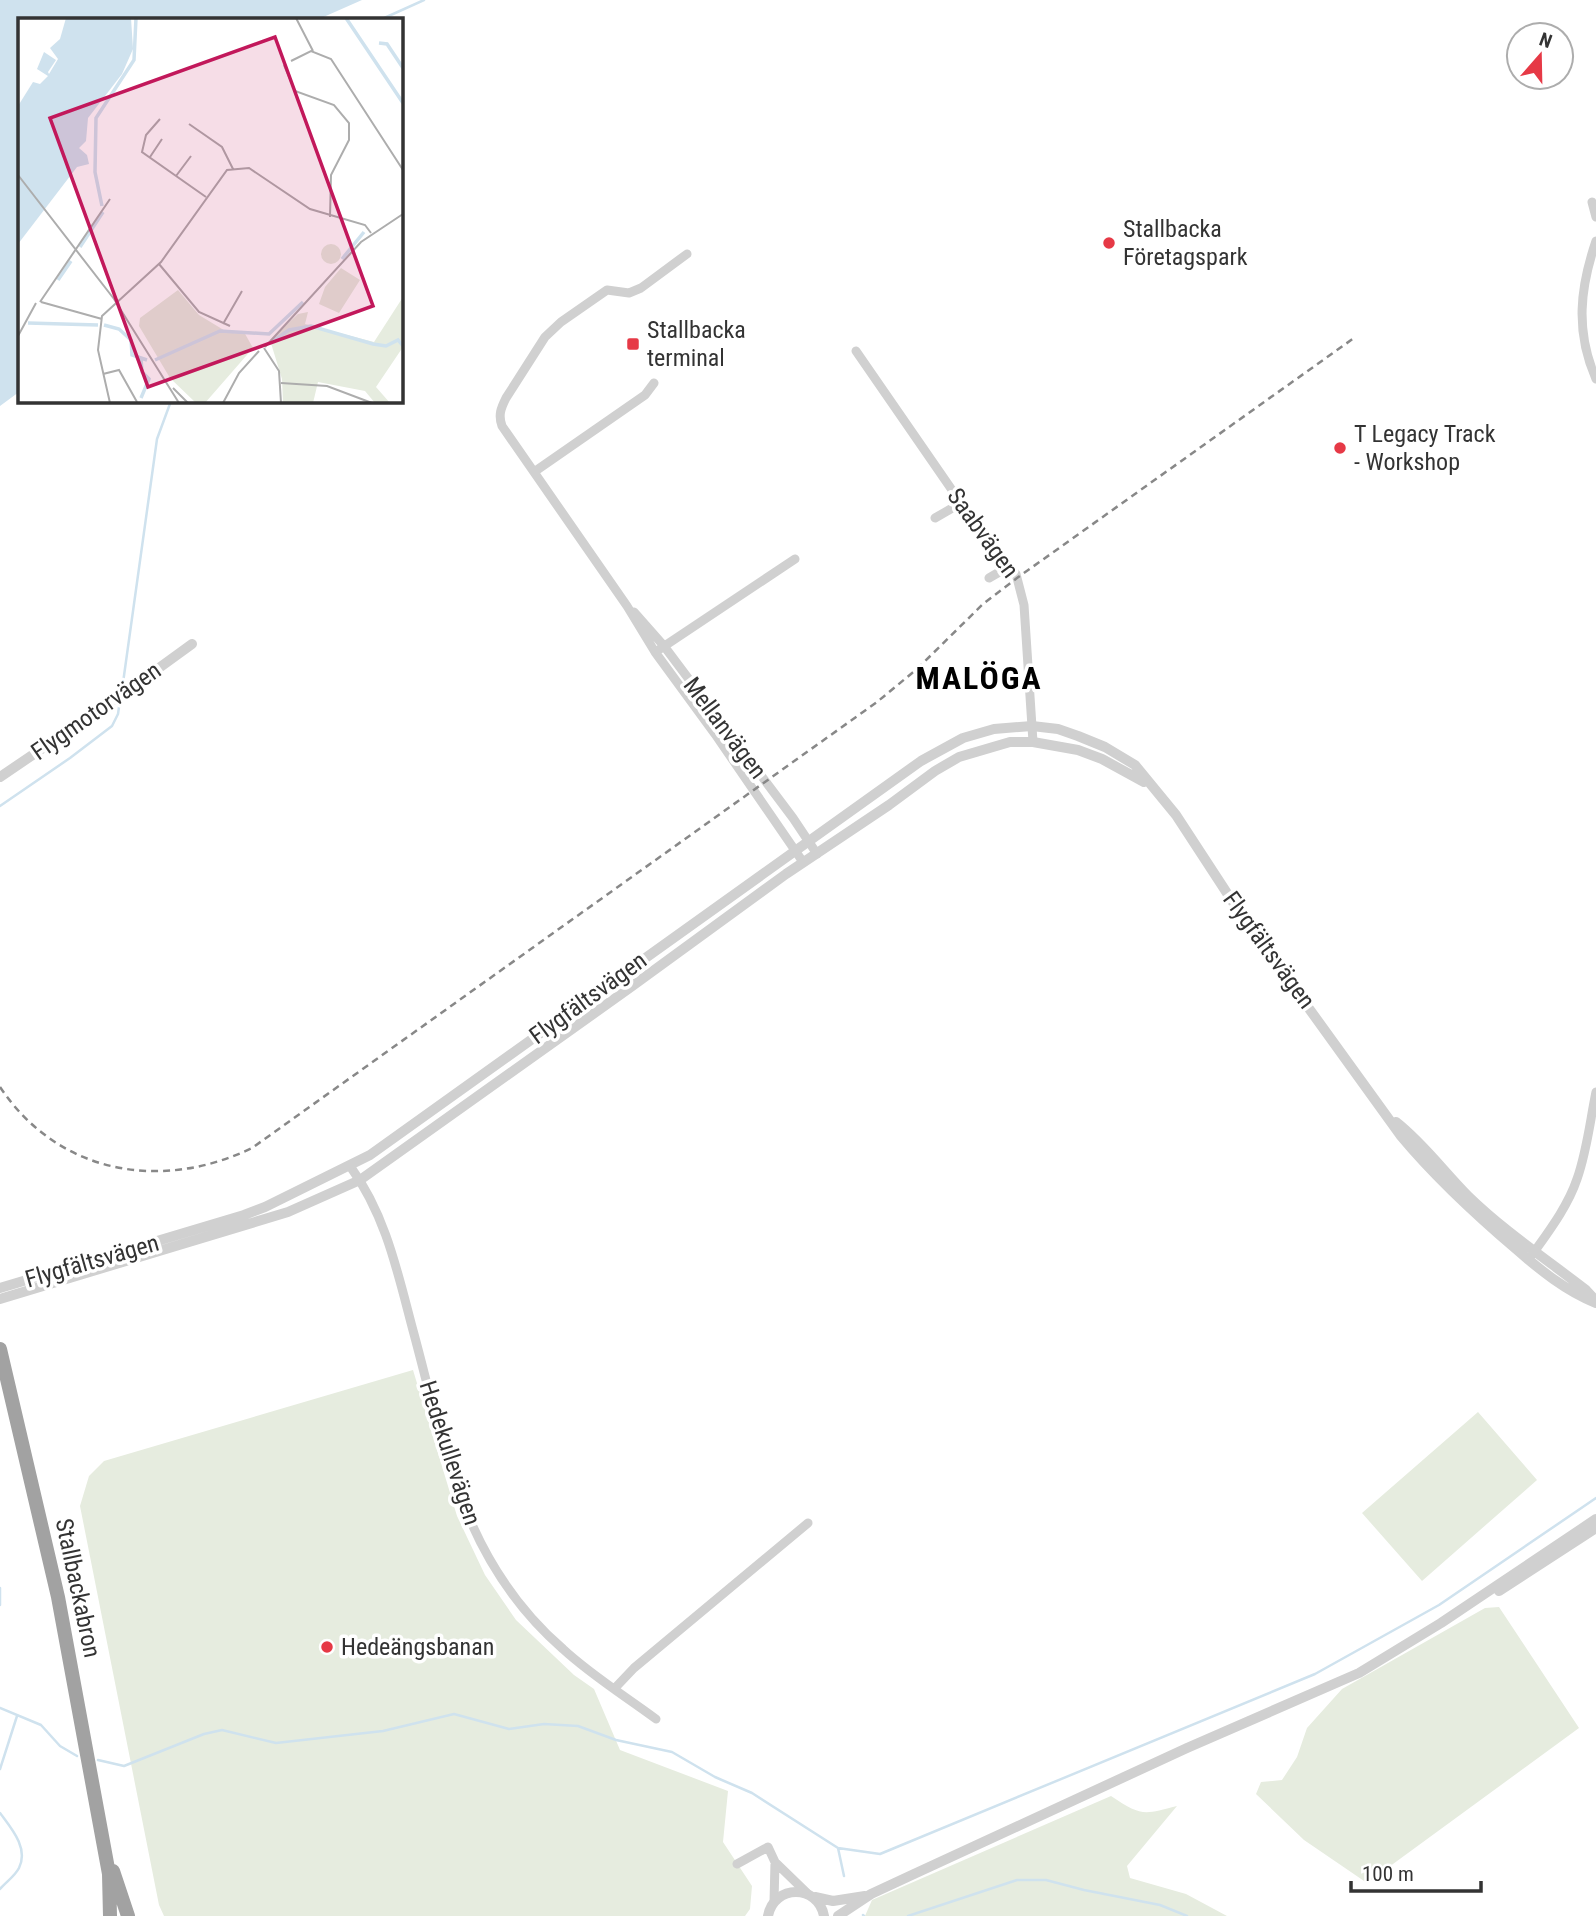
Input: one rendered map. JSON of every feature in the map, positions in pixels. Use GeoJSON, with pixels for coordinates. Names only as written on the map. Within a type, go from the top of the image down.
{"type":"FeatureCollection","features":[{"type":"Feature","properties":{"kind":"highway","name":"Stallbackabron"},"geometry":{"type":"LineString","coordinates":[[0,1349],[58,1597],[102,1838]]}},
{"type":"Feature","properties":{"kind":"highway"},"geometry":{"type":"LineString","coordinates":[[102,1838],[109,1874],[110,1916]]}},
{"type":"Feature","properties":{"kind":"highway"},"geometry":{"type":"LineString","coordinates":[[102,1838],[128,1916]]}},
{"type":"Feature","properties":{"kind":"street"},"geometry":{"type":"LineString","coordinates":[[1592,202],[1596,217]]}},
{"type":"Feature","properties":{"kind":"street"},"geometry":{"type":"LineString","coordinates":[[1596,241],[1585,275],[1581,303],[1584,344],[1596,379]]}},
{"type":"Feature","properties":{"kind":"street","name":"Mellanvägen"},"geometry":{"type":"LineString","coordinates":[[687,254],[641,288],[629,293],[607,290],[561,322],[545,337],[506,398],[499,415],[502,426],[627,607],[817,853]]}},
{"type":"Feature","properties":{"kind":"street","name":"Saabvägen"},"geometry":{"type":"LineString","coordinates":[[856,351],[961,503],[1017,578],[1024,605],[1033,743]]}},
{"type":"Feature","properties":{"kind":"street"},"geometry":{"type":"LineString","coordinates":[[534,472],[645,396],[654,383]]}},
{"type":"Feature","properties":{"kind":"street"},"geometry":{"type":"LineString","coordinates":[[935,518],[961,503]]}},
{"type":"Feature","properties":{"kind":"street"},"geometry":{"type":"LineString","coordinates":[[659,649],[795,559]]}},
{"type":"Feature","properties":{"kind":"street"},"geometry":{"type":"LineString","coordinates":[[989,578],[1008,567]]}},
{"type":"Feature","properties":{"kind":"street","name":"Flygmotorvägen"},"geometry":{"type":"LineString","coordinates":[[0,777],[130,690],[192,644]]}},
{"type":"Feature","properties":{"kind":"street","name":"Mellanvägen"},"geometry":{"type":"LineString","coordinates":[[659,649],[803,862]]}},
{"type":"Feature","properties":{"kind":"street","name":"Flygfältsvägen"},"geometry":{"type":"LineString","coordinates":[[0,1288],[265,1207],[350,1166],[435,1110],[558,1019],[939,750],[963,738],[995,729],[1032,726],[1058,729],[1105,747],[1135,765],[1176,816],[1240,913],[1424,1163],[1487,1225],[1531,1256],[1580,1297],[1596,1302]]}},
{"type":"Feature","properties":{"kind":"street","name":"Flygfältsvägen"},"geometry":{"type":"LineString","coordinates":[[0,1299],[277,1216],[360,1180],[803,862],[935,771],[960,757],[1010,742],[1033,743],[1078,750],[1149,785]]}},
{"type":"Feature","properties":{"kind":"street"},"geometry":{"type":"LineString","coordinates":[[1531,1256],[1559,1216],[1576,1181],[1585,1154],[1596,1092]]}},
{"type":"Feature","properties":{"kind":"street","name":"Hedekullevägen"},"geometry":{"type":"LineString","coordinates":[[350,1166],[377,1214],[398,1268],[454,1483],[470,1525],[500,1577],[528,1615],[563,1650],[656,1719]]}},
{"type":"Feature","properties":{"kind":"street"},"geometry":{"type":"LineString","coordinates":[[1441,1623],[1596,1518]]}},
{"type":"Feature","properties":{"kind":"street"},"geometry":{"type":"LineString","coordinates":[[615,1688],[634,1668],[808,1523]]}},
{"type":"Feature","properties":{"kind":"street"},"geometry":{"type":"LineString","coordinates":[[838,1916],[871,1894],[1187,1748],[1359,1673],[1518,1579],[1596,1528]]}},
{"type":"Feature","properties":{"kind":"street"},"geometry":{"type":"LineString","coordinates":[[737,1864],[768,1847],[775,1862],[820,1903],[824,1916]]}},
{"type":"Feature","properties":{"kind":"street"},"geometry":{"type":"LineString","coordinates":[[769,1911],[775,1862]]}},
{"type":"Feature","properties":{"kind":"street"},"geometry":{"type":"LineString","coordinates":[[769,1911],[790,1892],[832,1901],[871,1894]]}},
{"type":"Feature","properties":{"kind":"shaded area","name":"Hedeängsbanan"},"geometry":{"type":"Polygon","coordinates":[[[413,1370],[457,1516],[485,1575],[516,1620],[574,1675],[594,1689],[620,1750],[728,1791],[723,1842],[752,1886],[750,1909],[745,1916],[164,1916],[159,1905],[80,1506],[89,1476],[104,1461],[413,1370]]]}},
{"type":"Feature","properties":{"kind":"shaded area"},"geometry":{"type":"Polygon","coordinates":[[[1478,1412],[1537,1480],[1422,1581],[1362,1513],[1478,1412]]]}},
{"type":"Feature","properties":{"kind":"shaded area"},"geometry":{"type":"Polygon","coordinates":[[[1499,1607],[1579,1728],[1367,1883],[1304,1840],[1256,1794],[1261,1782],[1282,1780],[1297,1757],[1307,1728],[1342,1689],[1485,1608],[1499,1607]]]}},
{"type":"Feature","properties":{"kind":"shaded area"},"geometry":{"type":"Polygon","coordinates":[[[1111,1796],[1142,1812],[1177,1806],[1127,1866],[1130,1878],[1186,1894],[1227,1916],[865,1916],[872,1900],[1111,1796]]]}},
{"type":"Feature","properties":{"kind":"water"},"geometry":{"type":"Polygon","coordinates":[[[0,0],[362,0],[321,18],[18,18],[18,393],[0,406],[0,0]]]}},
{"type":"Feature","properties":{"kind":"waterway"},"geometry":{"type":"LineString","coordinates":[[384,18],[424,0]]}},
{"type":"Feature","properties":{"kind":"waterway"},"geometry":{"type":"LineString","coordinates":[[122,690],[157,439],[171,402]]}},
{"type":"Feature","properties":{"kind":"waterway"},"geometry":{"type":"LineString","coordinates":[[0,806],[112,726],[118,714],[120,700]]}},
{"type":"Feature","properties":{"kind":"waterway"},"geometry":{"type":"LineString","coordinates":[[98,1760],[124,1766],[204,1734],[222,1730],[276,1743],[383,1731],[454,1714],[509,1729],[544,1724],[578,1726],[616,1740],[672,1752],[715,1777],[752,1793],[838,1848],[880,1854],[1315,1674],[1439,1605],[1596,1498]]}},
{"type":"Feature","properties":{"kind":"waterway"},"geometry":{"type":"LineString","coordinates":[[0,1588],[0,1605]]}},
{"type":"Feature","properties":{"kind":"waterway"},"geometry":{"type":"LineString","coordinates":[[0,1708],[41,1725],[60,1746],[77,1756]]}},
{"type":"Feature","properties":{"kind":"waterway"},"geometry":{"type":"LineString","coordinates":[[0,1769],[17,1716]]}},
{"type":"Feature","properties":{"kind":"waterway"},"geometry":{"type":"LineString","coordinates":[[0,1813],[17,1839],[22,1853],[22,1861],[17,1871],[0,1889]]}},
{"type":"Feature","properties":{"kind":"waterway"},"geometry":{"type":"LineString","coordinates":[[838,1848],[844,1876]]}},
{"type":"Feature","properties":{"kind":"waterway"},"geometry":{"type":"LineString","coordinates":[[908,1916],[1017,1880],[1046,1880],[1160,1905],[1187,1916]]}},
{"type":"Feature","properties":{"kind":"railway"},"geometry":{"type":"LineString","coordinates":[[0,1087],[24,1116],[51,1139],[81,1156],[114,1167],[148,1171],[182,1169],[217,1162],[252,1148],[877,702],[917,669],[983,604],[1017,578],[1354,338]]}},
{"type":"Feature","properties":{"kind":"place","name":"Stallbacka Företagspark"},"geometry":{"type":"Point","coordinates":[1109,243]}},
{"type":"Feature","properties":{"kind":"place","name":"Stallbacka terminal"},"geometry":{"type":"Point","coordinates":[633,344]}},
{"type":"Feature","properties":{"kind":"place","name":"T Legacy Track - Workshop"},"geometry":{"type":"Point","coordinates":[1340,448]}},
{"type":"Feature","properties":{"kind":"place","name":"Hedeängsbanan"},"geometry":{"type":"Point","coordinates":[327,1647]}},
{"type":"Feature","properties":{"kind":"district","name":"MALÖGA"},"geometry":{"type":"Point","coordinates":[979,678]}}]}
